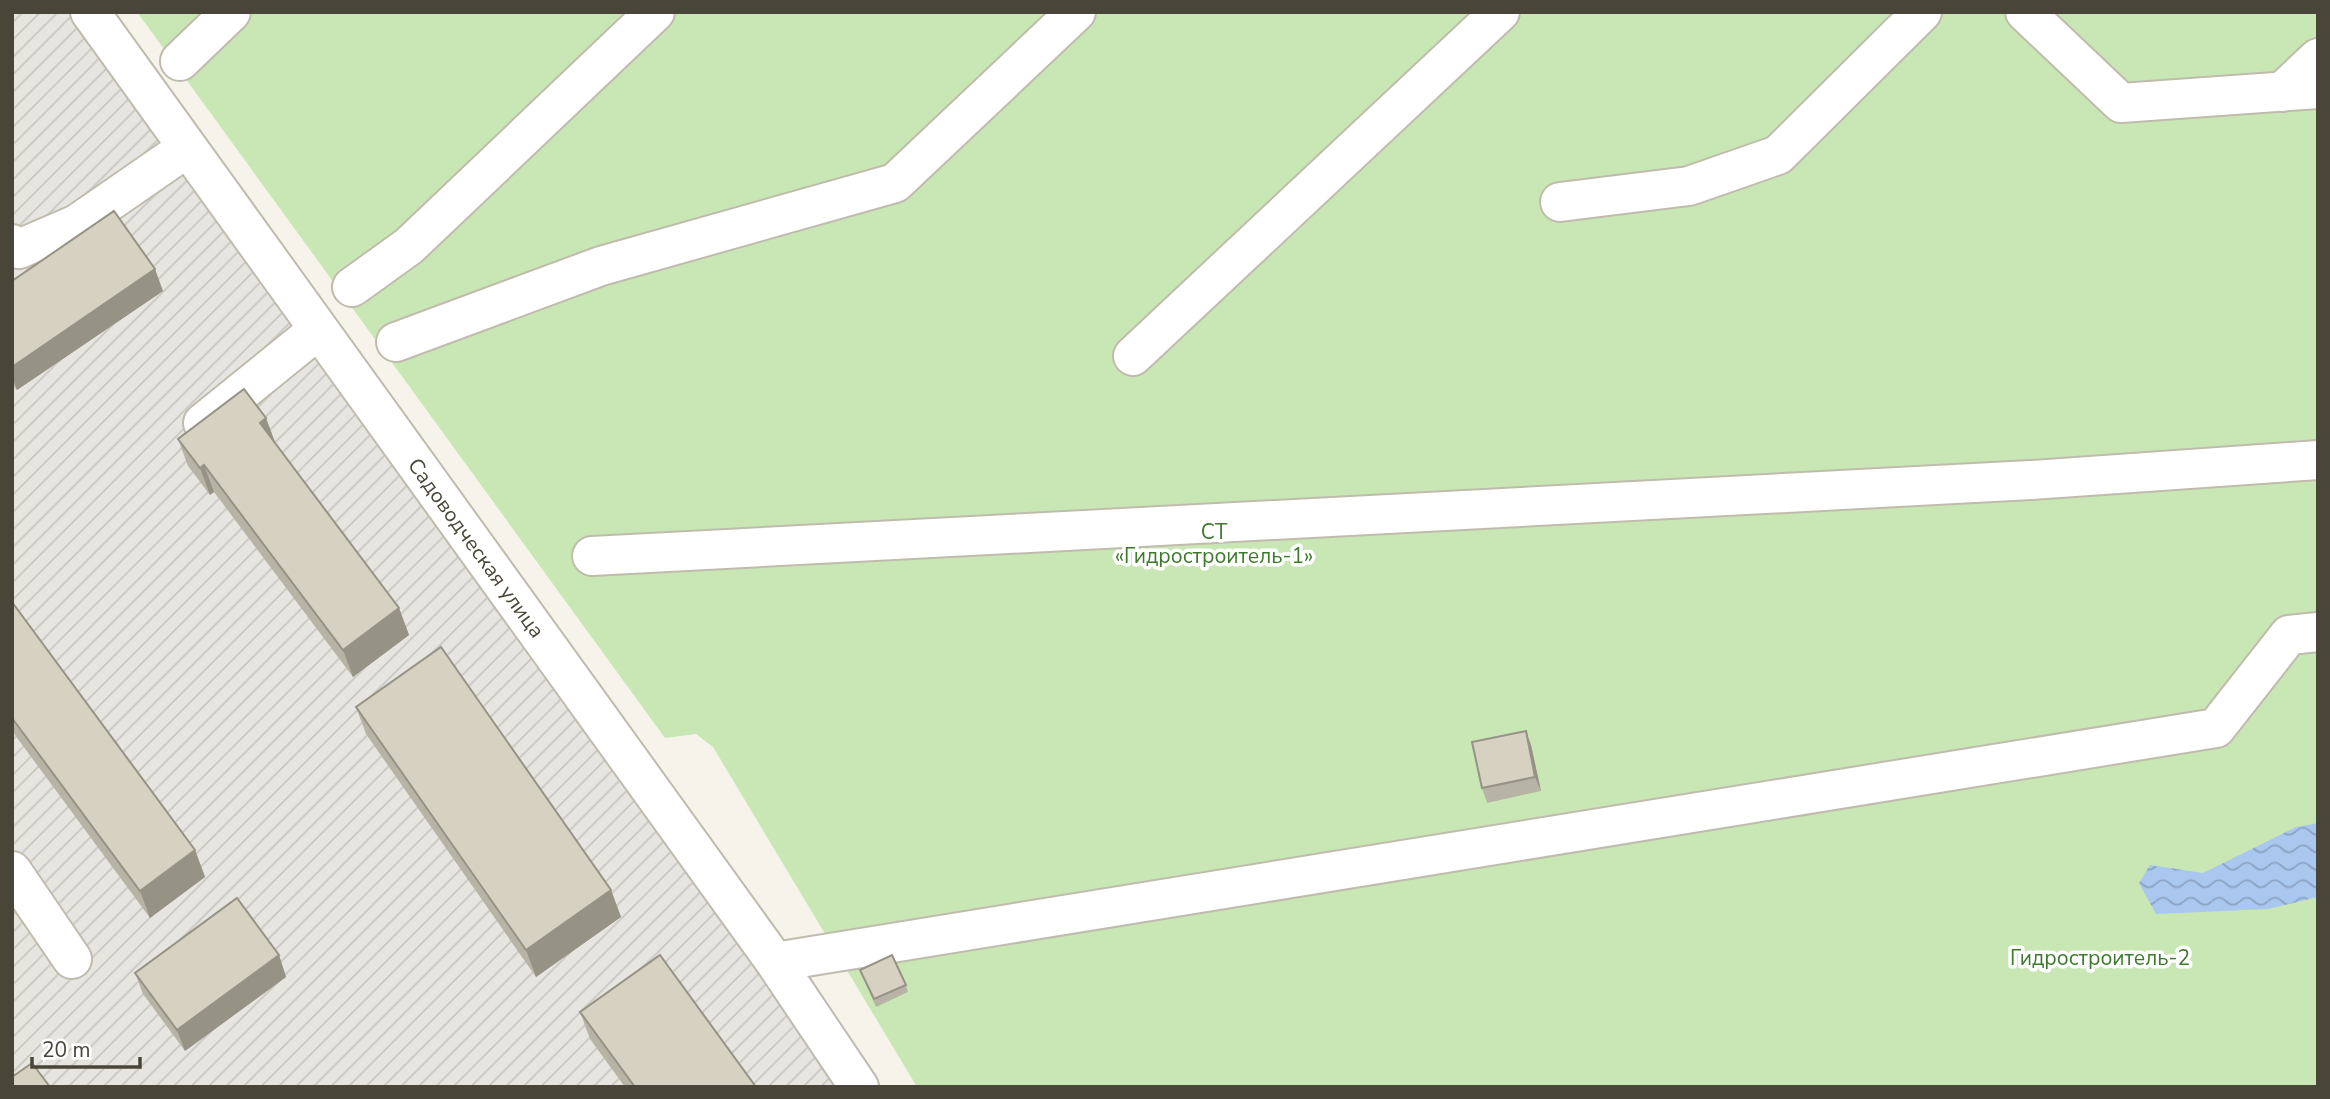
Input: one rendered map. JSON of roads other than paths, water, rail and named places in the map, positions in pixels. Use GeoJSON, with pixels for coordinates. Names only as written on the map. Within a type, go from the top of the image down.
{"type":"FeatureCollection","features":[{"type":"Feature","properties":{"kind":"street","name":"Садоводческая улица"},"geometry":{"type":"LineString","coordinates":[[89,12],[775,962],[859,1087]]}},
{"type":"Feature","properties":{"kind":"street"},"geometry":{"type":"LineString","coordinates":[[180,61],[231,12]]}},
{"type":"Feature","properties":{"kind":"street"},"geometry":{"type":"LineString","coordinates":[[352,287],[409,246],[655,12]]}},
{"type":"Feature","properties":{"kind":"street"},"geometry":{"type":"LineString","coordinates":[[396,342],[601,266],[895,183],[1076,12]]}},
{"type":"Feature","properties":{"kind":"street"},"geometry":{"type":"LineString","coordinates":[[1133,356],[1500,12]]}},
{"type":"Feature","properties":{"kind":"street"},"geometry":{"type":"LineString","coordinates":[[1560,202],[1689,186],[1778,155],[1922,12]]}},
{"type":"Feature","properties":{"kind":"street"},"geometry":{"type":"LineString","coordinates":[[2025,12],[2121,103],[2300,90],[2318,58]]}},
{"type":"Feature","properties":{"kind":"street"},"geometry":{"type":"LineString","coordinates":[[12,244],[19,249],[77,224],[187,148]]}},
{"type":"Feature","properties":{"kind":"street"},"geometry":{"type":"LineString","coordinates":[[184,437],[318,330]]}},
{"type":"Feature","properties":{"kind":"street"},"geometry":{"type":"LineString","coordinates":[[592,556],[2031,480],[2318,460]]}},
{"type":"Feature","properties":{"kind":"street"},"geometry":{"type":"LineString","coordinates":[[775,962],[2216,727],[2289,635],[2318,632]]}},
{"type":"Feature","properties":{"kind":"street"},"geometry":{"type":"LineString","coordinates":[[12,871],[72,959]]}},
{"type":"Feature","properties":{"kind":"water"},"geometry":{"type":"Polygon","coordinates":[[[2318,823],[2318,897],[2268,909],[2156,914],[2139,883],[2150,865],[2203,873],[2296,827],[2318,823]]]}},
{"type":"Feature","properties":{"kind":"park label","name":"СТ «Гидростроитель-1»"},"geometry":{"type":"Point","coordinates":[1214,544]}},
{"type":"Feature","properties":{"kind":"park label","name":"Гидростроитель-2"},"geometry":{"type":"Point","coordinates":[2100,958]}}]}
